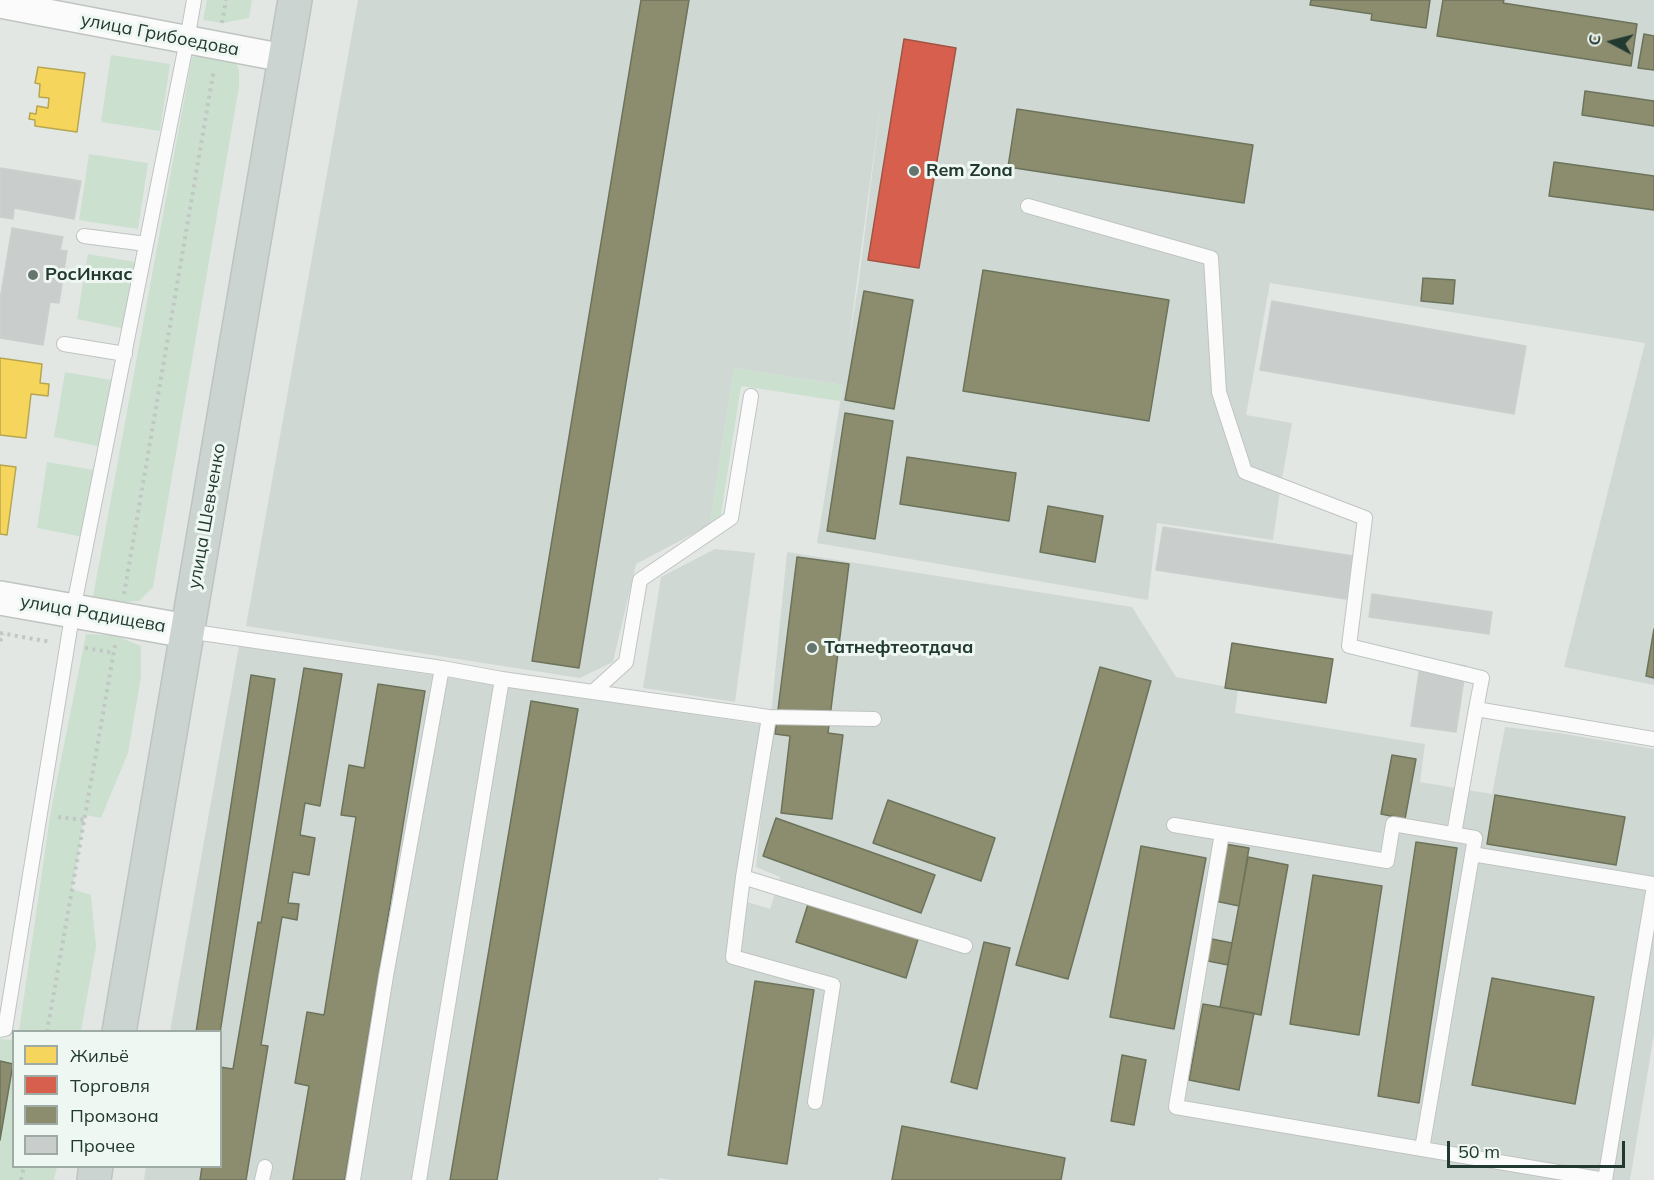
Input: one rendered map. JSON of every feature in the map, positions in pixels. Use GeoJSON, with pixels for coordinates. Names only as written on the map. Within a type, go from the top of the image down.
{"type":"FeatureCollection","features":[{"type":"Feature","properties":{"kind":"main road","name":"улица Шевченко"},"geometry":{"type":"LineString","coordinates":[[119,1030],[295,0]]}},
{"type":"Feature","properties":{"kind":"street","name":"улица Грибоедова"},"geometry":{"type":"LineString","coordinates":[[0,4],[285,58]]}},
{"type":"Feature","properties":{"kind":"street","name":"улица Радищева"},"geometry":{"type":"LineString","coordinates":[[0,598],[187,631]]}},
{"type":"Feature","properties":{"kind":"lane"},"geometry":{"type":"LineString","coordinates":[[0,1029],[5,1029],[74,610],[194,0]]}},
{"type":"Feature","properties":{"kind":"lane"},"geometry":{"type":"LineString","coordinates":[[1028,206],[1211,258],[1219,392],[1245,472],[1365,518],[1349,646],[1482,678],[1454,834]]}},
{"type":"Feature","properties":{"kind":"lane"},"geometry":{"type":"LineString","coordinates":[[84,236],[146,244]]}},
{"type":"Feature","properties":{"kind":"lane"},"geometry":{"type":"LineString","coordinates":[[64,344],[125,354]]}},
{"type":"Feature","properties":{"kind":"lane"},"geometry":{"type":"LineString","coordinates":[[593,692],[626,662],[640,580],[731,518],[751,396]]}},
{"type":"Feature","properties":{"kind":"lane"},"geometry":{"type":"LineString","coordinates":[[187,631],[770,717],[874,719]]}},
{"type":"Feature","properties":{"kind":"lane"},"geometry":{"type":"LineString","coordinates":[[352,1180],[442,668]]}},
{"type":"Feature","properties":{"kind":"lane"},"geometry":{"type":"LineString","coordinates":[[419,1180],[502,679]]}},
{"type":"Feature","properties":{"kind":"lane"},"geometry":{"type":"LineString","coordinates":[[1476,709],[1654,739]]}},
{"type":"Feature","properties":{"kind":"lane"},"geometry":{"type":"LineString","coordinates":[[770,717],[743,877],[733,957],[833,985],[815,1102]]}},
{"type":"Feature","properties":{"kind":"lane"},"geometry":{"type":"LineString","coordinates":[[1174,825],[1387,861],[1393,824],[1474,838],[1422,1149]]}},
{"type":"Feature","properties":{"kind":"lane"},"geometry":{"type":"LineString","coordinates":[[1222,833],[1176,1107],[1605,1180],[1654,885],[1472,854]]}},
{"type":"Feature","properties":{"kind":"lane"},"geometry":{"type":"LineString","coordinates":[[743,877],[965,946]]}},
{"type":"Feature","properties":{"kind":"path"},"geometry":{"type":"LineString","coordinates":[[125,582],[226,0]]}},
{"type":"Feature","properties":{"kind":"path"},"geometry":{"type":"LineString","coordinates":[[0,641],[2,634]]}},
{"type":"Feature","properties":{"kind":"path"},"geometry":{"type":"LineString","coordinates":[[47,1030],[114,652]]}},
{"type":"Feature","properties":{"kind":"path"},"geometry":{"type":"LineString","coordinates":[[40,814],[84,820]]}},
{"type":"Feature","properties":{"kind":"shaded area"},"geometry":{"type":"Polygon","coordinates":[[[358,0],[1654,0],[1654,685],[1564,667],[1645,343],[1270,283],[1246,415],[1292,423],[1273,540],[1157,523],[1148,600],[817,543],[843,385],[734,368],[710,525],[636,564],[613,662],[580,678],[246,626],[358,0]],[[882,93],[848,348],[859,280],[882,93]]]}},
{"type":"Feature","properties":{"kind":"shaded area"},"geometry":{"type":"Polygon","coordinates":[[[715,549],[755,553],[735,702],[643,688],[661,577],[715,549]]]}},
{"type":"Feature","properties":{"kind":"shaded area"},"geometry":{"type":"Polygon","coordinates":[[[787,552],[1132,607],[1176,677],[1238,689],[1235,713],[1425,744],[1420,782],[1492,794],[1505,727],[1559,733],[1654,749],[1654,1034],[1630,1180],[671,1180],[659,1178],[659,1180],[144,1180],[146,1168],[222,1168],[222,1030],[170,1030],[239,646],[764,725],[735,898],[770,909],[780,877],[756,867],[787,552]]]}},
{"type":"Feature","properties":{"kind":"green space"},"geometry":{"type":"Polygon","coordinates":[[[207,0],[252,0],[249,18],[222,23],[203,20],[207,0]]]}},
{"type":"Feature","properties":{"kind":"green space"},"geometry":{"type":"Polygon","coordinates":[[[217,52],[235,60],[239,70],[239,87],[153,587],[139,601],[122,602],[114,607],[92,602],[192,57],[217,52]]]}},
{"type":"Feature","properties":{"kind":"green space"},"geometry":{"type":"Polygon","coordinates":[[[111,55],[170,64],[160,131],[101,122],[111,55]]]}},
{"type":"Feature","properties":{"kind":"green space"},"geometry":{"type":"Polygon","coordinates":[[[89,154],[148,163],[138,229],[79,220],[89,154]]]}},
{"type":"Feature","properties":{"kind":"green space"},"geometry":{"type":"Polygon","coordinates":[[[88,254],[135,262],[125,329],[77,319],[88,254]]]}},
{"type":"Feature","properties":{"kind":"green space"},"geometry":{"type":"Polygon","coordinates":[[[734,368],[843,385],[840,401],[741,386],[719,527],[710,525],[734,368]]]}},
{"type":"Feature","properties":{"kind":"green space"},"geometry":{"type":"Polygon","coordinates":[[[65,372],[111,380],[102,447],[54,437],[65,372]]]}},
{"type":"Feature","properties":{"kind":"green space"},"geometry":{"type":"Polygon","coordinates":[[[47,462],[94,470],[84,537],[37,528],[47,462]]]}},
{"type":"Feature","properties":{"kind":"green space"},"geometry":{"type":"Polygon","coordinates":[[[86,634],[116,636],[141,646],[141,677],[128,753],[101,818],[85,815],[72,889],[91,895],[96,947],[81,1030],[19,1030],[51,810],[86,634]]]}},
{"type":"Feature","properties":{"kind":"green space"},"geometry":{"type":"Polygon","coordinates":[[[0,1039],[12,1040],[12,1064],[0,1061],[0,1039]]]}},
{"type":"Feature","properties":{"kind":"green space"},"geometry":{"type":"Polygon","coordinates":[[[12,1070],[12,1168],[57,1168],[54,1180],[0,1180],[0,1140],[12,1070]]]}},
{"type":"Feature","properties":{"kind":"building: Жильё"},"geometry":{"type":"Polygon","coordinates":[[[38,67],[85,73],[77,132],[35,126],[35,120],[29,119],[30,113],[36,114],[37,106],[48,108],[49,98],[39,97],[40,84],[35,83],[38,67]]]}},
{"type":"Feature","properties":{"kind":"building: Жильё"},"geometry":{"type":"Polygon","coordinates":[[[0,358],[42,364],[40,383],[49,384],[48,396],[31,394],[26,438],[0,435],[0,358]]]}},
{"type":"Feature","properties":{"kind":"building: Жильё"},"geometry":{"type":"Polygon","coordinates":[[[0,465],[16,467],[7,535],[0,534],[0,465]]]}},
{"type":"Feature","properties":{"kind":"building: Торговля"},"geometry":{"type":"Polygon","coordinates":[[[904,39],[956,48],[919,268],[868,260],[904,39]]]}},
{"type":"Feature","properties":{"kind":"building: Промзона"},"geometry":{"type":"Polygon","coordinates":[[[641,0],[689,0],[579,668],[532,661],[641,0]]]}},
{"type":"Feature","properties":{"kind":"building: Промзона"},"geometry":{"type":"Polygon","coordinates":[[[1311,0],[1430,0],[1426,28],[1371,20],[1372,14],[1310,5],[1311,0]]]}},
{"type":"Feature","properties":{"kind":"building: Промзона"},"geometry":{"type":"Polygon","coordinates":[[[1443,0],[1504,0],[1503,3],[1637,24],[1631,66],[1437,36],[1443,0]]]}},
{"type":"Feature","properties":{"kind":"building: Промзона"},"geometry":{"type":"Polygon","coordinates":[[[1644,34],[1654,36],[1654,70],[1638,68],[1644,34]]]}},
{"type":"Feature","properties":{"kind":"building: Промзона"},"geometry":{"type":"Polygon","coordinates":[[[1585,91],[1654,101],[1654,126],[1582,115],[1585,91]]]}},
{"type":"Feature","properties":{"kind":"building: Промзона"},"geometry":{"type":"Polygon","coordinates":[[[1017,109],[1253,145],[1244,203],[1008,167],[1017,109]]]}},
{"type":"Feature","properties":{"kind":"building: Промзона"},"geometry":{"type":"Polygon","coordinates":[[[1554,162],[1654,176],[1654,210],[1549,196],[1554,162]]]}},
{"type":"Feature","properties":{"kind":"building: Промзона"},"geometry":{"type":"Polygon","coordinates":[[[983,270],[1169,300],[1149,421],[963,391],[983,270]]]}},
{"type":"Feature","properties":{"kind":"building: Промзона"},"geometry":{"type":"Polygon","coordinates":[[[1423,278],[1455,280],[1453,304],[1421,301],[1423,278]]]}},
{"type":"Feature","properties":{"kind":"building: Промзона"},"geometry":{"type":"Polygon","coordinates":[[[864,291],[913,300],[894,409],[845,400],[864,291]]]}},
{"type":"Feature","properties":{"kind":"building: Промзона"},"geometry":{"type":"Polygon","coordinates":[[[845,413],[893,421],[875,539],[827,531],[845,413]]]}},
{"type":"Feature","properties":{"kind":"building: Промзона"},"geometry":{"type":"Polygon","coordinates":[[[907,457],[1016,473],[1009,521],[900,504],[907,457]]]}},
{"type":"Feature","properties":{"kind":"building: Промзона"},"geometry":{"type":"Polygon","coordinates":[[[1048,506],[1103,516],[1095,562],[1040,552],[1048,506]]]}},
{"type":"Feature","properties":{"kind":"building: Промзона","name":"Татнефтеотдача"},"geometry":{"type":"Polygon","coordinates":[[[797,557],[849,564],[828,733],[843,735],[832,819],[781,813],[790,736],[775,734],[797,557]]]}},
{"type":"Feature","properties":{"kind":"building: Промзона"},"geometry":{"type":"Polygon","coordinates":[[[1654,629],[1654,678],[1646,676],[1654,629]]]}},
{"type":"Feature","properties":{"kind":"building: Промзона"},"geometry":{"type":"Polygon","coordinates":[[[1232,643],[1333,659],[1326,703],[1225,688],[1232,643]]]}},
{"type":"Feature","properties":{"kind":"building: Промзона"},"geometry":{"type":"Polygon","coordinates":[[[1100,667],[1151,681],[1068,979],[1016,965],[1100,667]]]}},
{"type":"Feature","properties":{"kind":"building: Промзона"},"geometry":{"type":"Polygon","coordinates":[[[304,668],[342,674],[320,806],[305,803],[300,835],[315,838],[309,875],[293,872],[288,903],[299,904],[297,920],[282,917],[261,1045],[268,1046],[246,1180],[200,1180],[202,1168],[222,1168],[222,1067],[233,1069],[258,922],[261,923],[304,668]]]}},
{"type":"Feature","properties":{"kind":"building: Промзона"},"geometry":{"type":"Polygon","coordinates":[[[251,675],[275,679],[220,1030],[196,1030],[251,675]]]}},
{"type":"Feature","properties":{"kind":"building: Промзона"},"geometry":{"type":"Polygon","coordinates":[[[378,684],[425,691],[345,1180],[293,1180],[309,1086],[295,1083],[307,1012],[324,1015],[356,817],[341,815],[349,765],[364,768],[378,684]]]}},
{"type":"Feature","properties":{"kind":"building: Промзона"},"geometry":{"type":"Polygon","coordinates":[[[531,701],[578,709],[497,1180],[450,1180],[531,701]]]}},
{"type":"Feature","properties":{"kind":"building: Промзона"},"geometry":{"type":"Polygon","coordinates":[[[1392,755],[1416,759],[1405,819],[1381,814],[1392,755]]]}},
{"type":"Feature","properties":{"kind":"building: Промзона"},"geometry":{"type":"Polygon","coordinates":[[[1495,795],[1625,817],[1616,865],[1487,844],[1495,795]]]}},
{"type":"Feature","properties":{"kind":"building: Промзона"},"geometry":{"type":"Polygon","coordinates":[[[888,800],[995,838],[981,881],[873,843],[888,800]]]}},
{"type":"Feature","properties":{"kind":"building: Промзона"},"geometry":{"type":"Polygon","coordinates":[[[776,818],[935,875],[921,913],[763,856],[776,818]]]}},
{"type":"Feature","properties":{"kind":"building: Промзона"},"geometry":{"type":"Polygon","coordinates":[[[1416,842],[1457,848],[1419,1103],[1378,1096],[1416,842]]]}},
{"type":"Feature","properties":{"kind":"building: Промзона"},"geometry":{"type":"Polygon","coordinates":[[[1225,844],[1249,848],[1239,906],[1215,901],[1225,844]]]}},
{"type":"Feature","properties":{"kind":"building: Промзона"},"geometry":{"type":"Polygon","coordinates":[[[1141,846],[1206,858],[1174,1029],[1110,1017],[1141,846]]]}},
{"type":"Feature","properties":{"kind":"building: Промзона"},"geometry":{"type":"Polygon","coordinates":[[[1248,857],[1288,865],[1261,1015],[1220,1007],[1248,857]]]}},
{"type":"Feature","properties":{"kind":"building: Промзона"},"geometry":{"type":"Polygon","coordinates":[[[1313,875],[1382,886],[1359,1035],[1290,1024],[1313,875]]]}},
{"type":"Feature","properties":{"kind":"building: Промзона"},"geometry":{"type":"Polygon","coordinates":[[[809,901],[919,936],[906,978],[796,942],[809,901]]]}},
{"type":"Feature","properties":{"kind":"building: Промзона"},"geometry":{"type":"Polygon","coordinates":[[[1207,938],[1232,943],[1228,965],[1203,960],[1207,938]]]}},
{"type":"Feature","properties":{"kind":"building: Промзона"},"geometry":{"type":"Polygon","coordinates":[[[984,942],[1010,948],[977,1089],[951,1082],[984,942]]]}},
{"type":"Feature","properties":{"kind":"building: Промзона"},"geometry":{"type":"Polygon","coordinates":[[[1492,978],[1594,997],[1575,1104],[1472,1085],[1492,978]]]}},
{"type":"Feature","properties":{"kind":"building: Промзона"},"geometry":{"type":"Polygon","coordinates":[[[755,981],[814,990],[787,1164],[728,1155],[755,981]]]}},
{"type":"Feature","properties":{"kind":"building: Промзона"},"geometry":{"type":"Polygon","coordinates":[[[1203,1004],[1254,1013],[1239,1090],[1189,1080],[1203,1004]]]}},
{"type":"Feature","properties":{"kind":"building: Промзона"},"geometry":{"type":"Polygon","coordinates":[[[1122,1055],[1146,1060],[1134,1125],[1111,1121],[1122,1055]]]}},
{"type":"Feature","properties":{"kind":"building: Промзона"},"geometry":{"type":"Polygon","coordinates":[[[0,1061],[12,1064],[12,1070],[0,1140],[0,1061]]]}},
{"type":"Feature","properties":{"kind":"building: Промзона"},"geometry":{"type":"Polygon","coordinates":[[[902,1126],[1065,1158],[1061,1180],[892,1180],[902,1126]]]}},
{"type":"Feature","properties":{"kind":"building: Прочее"},"geometry":{"type":"Polygon","coordinates":[[[0,168],[81,181],[74,219],[14,208],[13,219],[0,217],[0,168]]]}},
{"type":"Feature","properties":{"kind":"building: Прочее","name":"РосИнкас"},"geometry":{"type":"Polygon","coordinates":[[[12,228],[63,237],[60,250],[67,251],[59,303],[50,302],[43,345],[0,338],[0,300],[12,228]]]}},
{"type":"Feature","properties":{"kind":"building: Прочее"},"geometry":{"type":"Polygon","coordinates":[[[1272,301],[1526,346],[1514,414],[1260,370],[1272,301]]]}},
{"type":"Feature","properties":{"kind":"building: Прочее"},"geometry":{"type":"Polygon","coordinates":[[[1163,527],[1353,556],[1346,599],[1156,570],[1163,527]]]}},
{"type":"Feature","properties":{"kind":"building: Прочее"},"geometry":{"type":"Polygon","coordinates":[[[1372,594],[1492,612],[1489,634],[1369,617],[1372,594]]]}},
{"type":"Feature","properties":{"kind":"building: Прочее"},"geometry":{"type":"Polygon","coordinates":[[[1421,659],[1466,666],[1456,732],[1411,726],[1421,659]]]}},
{"type":"Feature","properties":{"kind":"place","name":"Rem Zona"},"geometry":{"type":"Point","coordinates":[914,171]}},
{"type":"Feature","properties":{"kind":"place","name":"РосИнкас"},"geometry":{"type":"Point","coordinates":[33,275]}},
{"type":"Feature","properties":{"kind":"place","name":"Татнефтеотдача"},"geometry":{"type":"Point","coordinates":[812,648]}}]}
